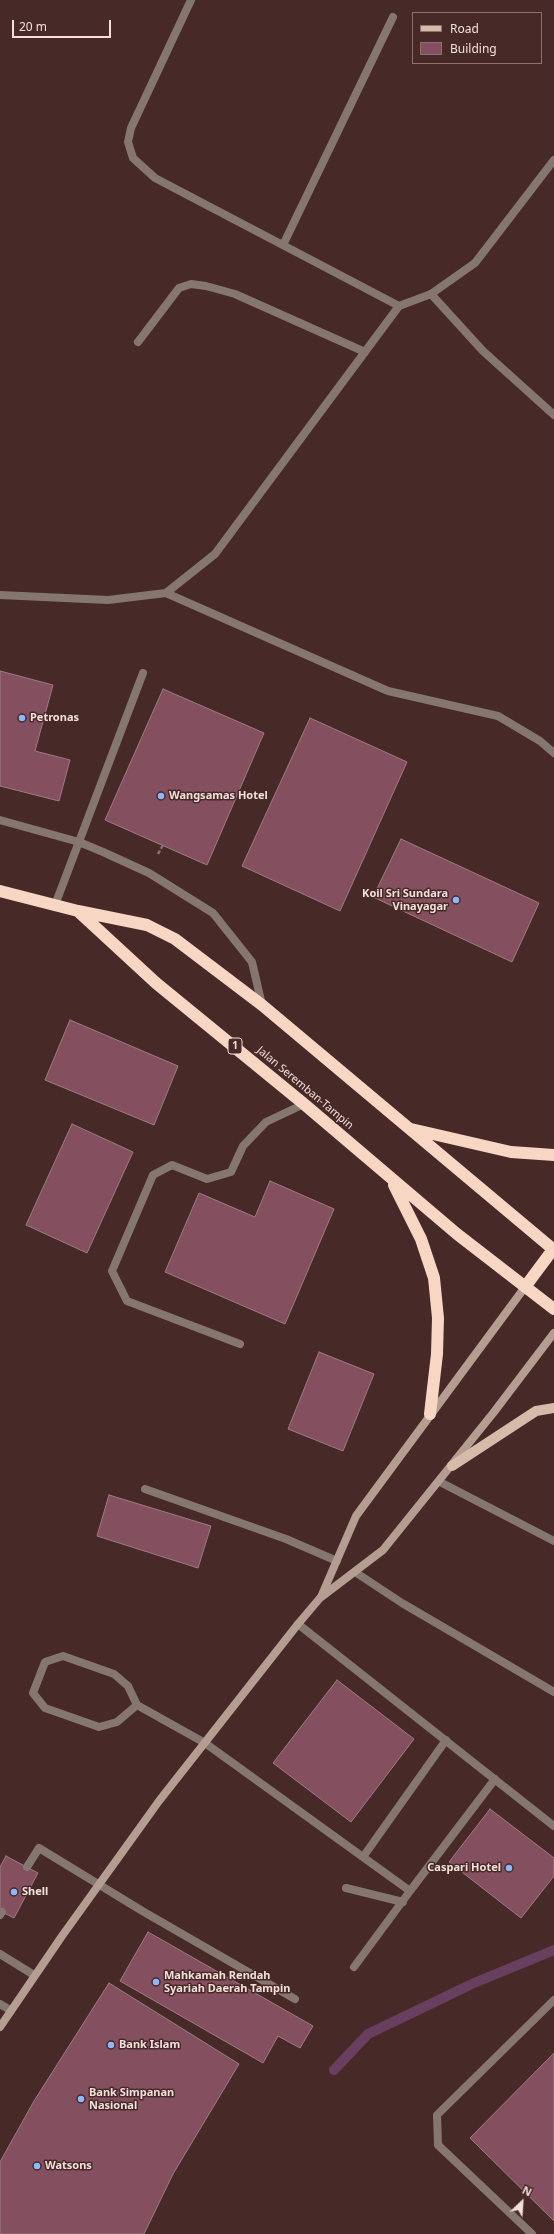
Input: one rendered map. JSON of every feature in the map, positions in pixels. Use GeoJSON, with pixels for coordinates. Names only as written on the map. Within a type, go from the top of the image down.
{"type":"FeatureCollection","features":[{"type":"Feature","properties":{"kind":"highway","name":"Jalan Seremban-Tampin"},"geometry":{"type":"LineString","coordinates":[[0,891],[78,911],[156,983],[304,1104],[392,1180],[525,1287]]}},
{"type":"Feature","properties":{"kind":"highway","name":"1"},"geometry":{"type":"LineString","coordinates":[[78,911],[147,925],[175,939],[262,1005],[411,1128],[434,1151],[554,1249],[525,1287],[554,1309]]}},
{"type":"Feature","properties":{"kind":"highway"},"geometry":{"type":"LineString","coordinates":[[411,1128],[511,1152],[554,1155]]}},
{"type":"Feature","properties":{"kind":"highway"},"geometry":{"type":"LineString","coordinates":[[392,1180],[422,1240],[434,1278],[438,1318],[437,1354],[430,1414]]}},
{"type":"Feature","properties":{"kind":"main road"},"geometry":{"type":"LineString","coordinates":[[452,1466],[536,1411],[554,1408]]}},
{"type":"Feature","properties":{"kind":"street"},"geometry":{"type":"LineString","coordinates":[[191,0],[131,128],[128,142],[133,158],[155,178],[399,306]]}},
{"type":"Feature","properties":{"kind":"street"},"geometry":{"type":"LineString","coordinates":[[283,245],[393,17]]}},
{"type":"Feature","properties":{"kind":"street"},"geometry":{"type":"LineString","coordinates":[[166,593],[215,554],[399,306],[431,294],[475,263],[554,160]]}},
{"type":"Feature","properties":{"kind":"street"},"geometry":{"type":"LineString","coordinates":[[138,342],[179,288],[191,284],[206,286],[235,294],[365,352]]}},
{"type":"Feature","properties":{"kind":"street"},"geometry":{"type":"LineString","coordinates":[[431,294],[483,351],[554,415]]}},
{"type":"Feature","properties":{"kind":"street"},"geometry":{"type":"LineString","coordinates":[[0,595],[108,600],[166,593],[388,691],[498,716],[540,741],[554,753]]}},
{"type":"Feature","properties":{"kind":"street"},"geometry":{"type":"LineString","coordinates":[[55,905],[143,673]]}},
{"type":"Feature","properties":{"kind":"street"},"geometry":{"type":"LineString","coordinates":[[0,820],[79,842],[149,873],[213,912],[252,962],[262,1005]]}},
{"type":"Feature","properties":{"kind":"street"},"geometry":{"type":"LineString","coordinates":[[240,1344],[127,1301],[112,1272],[153,1175],[172,1165],[208,1179],[231,1172],[243,1146],[266,1122],[304,1104]]}},
{"type":"Feature","properties":{"kind":"street"},"geometry":{"type":"LineString","coordinates":[[320,1598],[356,1516],[525,1287]]}},
{"type":"Feature","properties":{"kind":"street"},"geometry":{"type":"LineString","coordinates":[[0,2026],[34,1974],[159,1801],[298,1624],[320,1598],[384,1550],[440,1482],[554,1333]]}},
{"type":"Feature","properties":{"kind":"street"},"geometry":{"type":"LineString","coordinates":[[440,1482],[554,1541]]}},
{"type":"Feature","properties":{"kind":"street"},"geometry":{"type":"LineString","coordinates":[[145,1489],[286,1539],[337,1561]]}},
{"type":"Feature","properties":{"kind":"street"},"geometry":{"type":"LineString","coordinates":[[355,1572],[402,1603],[554,1692]]}},
{"type":"Feature","properties":{"kind":"street"},"geometry":{"type":"LineString","coordinates":[[298,1624],[554,1826]]}},
{"type":"Feature","properties":{"kind":"street"},"geometry":{"type":"LineString","coordinates":[[136,1705],[117,1722],[99,1727],[45,1708],[33,1693],[45,1662],[63,1656],[114,1674],[128,1686],[136,1705],[205,1743],[410,1891]]}},
{"type":"Feature","properties":{"kind":"street"},"geometry":{"type":"LineString","coordinates":[[363,1857],[446,1740]]}},
{"type":"Feature","properties":{"kind":"street"},"geometry":{"type":"LineString","coordinates":[[354,1967],[495,1779]]}},
{"type":"Feature","properties":{"kind":"street"},"geometry":{"type":"LineString","coordinates":[[27,1867],[39,1848],[144,1912],[296,1999]]}},
{"type":"Feature","properties":{"kind":"street"},"geometry":{"type":"LineString","coordinates":[[346,1888],[403,1902]]}},
{"type":"Feature","properties":{"kind":"street"},"geometry":{"type":"LineString","coordinates":[[0,1954],[34,1974]]}},
{"type":"Feature","properties":{"kind":"street"},"geometry":{"type":"LineString","coordinates":[[532,2234],[438,2145],[437,2115],[554,2000]]}},
{"type":"Feature","properties":{"kind":"street"},"geometry":{"type":"LineString","coordinates":[[0,2004],[10,2010]]}},
{"type":"Feature","properties":{"kind":"building","name":"Petronas"},"geometry":{"type":"Polygon","coordinates":[[[0,671],[53,685],[35,751],[70,760],[59,801],[0,786],[0,671]]]}},
{"type":"Feature","properties":{"kind":"building"},"geometry":{"type":"Polygon","coordinates":[[[163,689],[264,733],[207,865],[105,820],[163,689]]]}},
{"type":"Feature","properties":{"kind":"building"},"geometry":{"type":"Polygon","coordinates":[[[310,718],[407,762],[340,911],[242,866],[310,718]]]}},
{"type":"Feature","properties":{"kind":"building","name":"Koil Sri Sundara Vinayagar"},"geometry":{"type":"Polygon","coordinates":[[[401,839],[539,903],[512,962],[373,897],[401,839]]]}},
{"type":"Feature","properties":{"kind":"building"},"geometry":{"type":"Polygon","coordinates":[[[70,1020],[178,1066],[154,1125],[45,1080],[70,1020]]]}},
{"type":"Feature","properties":{"kind":"building"},"geometry":{"type":"Polygon","coordinates":[[[72,1124],[133,1152],[87,1253],[26,1225],[72,1124]]]}},
{"type":"Feature","properties":{"kind":"building"},"geometry":{"type":"Polygon","coordinates":[[[270,1181],[334,1209],[285,1324],[165,1272],[199,1193],[255,1217],[270,1181]]]}},
{"type":"Feature","properties":{"kind":"building"},"geometry":{"type":"Polygon","coordinates":[[[319,1352],[374,1374],[343,1451],[288,1429],[319,1352]]]}},
{"type":"Feature","properties":{"kind":"building"},"geometry":{"type":"Polygon","coordinates":[[[109,1495],[211,1526],[198,1568],[97,1536],[109,1495]]]}},
{"type":"Feature","properties":{"kind":"building"},"geometry":{"type":"Polygon","coordinates":[[[337,1680],[414,1739],[351,1822],[273,1763],[337,1680]]]}},
{"type":"Feature","properties":{"kind":"building"},"geometry":{"type":"Polygon","coordinates":[[[490,1809],[554,1858],[554,1876],[521,1918],[449,1862],[490,1809]]]}},
{"type":"Feature","properties":{"kind":"building","name":"Shell"},"geometry":{"type":"Polygon","coordinates":[[[6,1856],[38,1873],[14,1918],[0,1911],[0,1867],[6,1856]]]}},
{"type":"Feature","properties":{"kind":"building"},"geometry":{"type":"Polygon","coordinates":[[[148,1932],[313,2026],[300,2048],[278,2036],[263,2063],[120,1981],[148,1932]]]}},
{"type":"Feature","properties":{"kind":"building"},"geometry":{"type":"Polygon","coordinates":[[[109,1983],[239,2064],[173,2174],[144,2234],[0,2234],[0,2162],[34,2101],[109,1983]]]}},
{"type":"Feature","properties":{"kind":"building"},"geometry":{"type":"Polygon","coordinates":[[[554,2053],[554,2221],[470,2138],[554,2053]]]}},
{"type":"Feature","properties":{"kind":"waterway"},"geometry":{"type":"LineString","coordinates":[[334,2070],[368,2034],[474,1983],[554,1950]]}},
{"type":"Feature","properties":{"kind":"place","name":"Petronas"},"geometry":{"type":"Point","coordinates":[22,718]}},
{"type":"Feature","properties":{"kind":"place","name":"Wangsamas Hotel"},"geometry":{"type":"Point","coordinates":[161,796]}},
{"type":"Feature","properties":{"kind":"place","name":"Koil Sri Sundara Vinayagar"},"geometry":{"type":"Point","coordinates":[456,900]}},
{"type":"Feature","properties":{"kind":"place","name":"Caspari Hotel"},"geometry":{"type":"Point","coordinates":[509,1868]}},
{"type":"Feature","properties":{"kind":"place","name":"Shell"},"geometry":{"type":"Point","coordinates":[14,1892]}},
{"type":"Feature","properties":{"kind":"place","name":"Mahkamah Rendah Syariah Daerah Tampin"},"geometry":{"type":"Point","coordinates":[156,1982]}},
{"type":"Feature","properties":{"kind":"place","name":"Bank Islam"},"geometry":{"type":"Point","coordinates":[111,2045]}},
{"type":"Feature","properties":{"kind":"place","name":"Bank Simpanan Nasional"},"geometry":{"type":"Point","coordinates":[81,2099]}},
{"type":"Feature","properties":{"kind":"place","name":"Watsons"},"geometry":{"type":"Point","coordinates":[37,2166]}}]}
